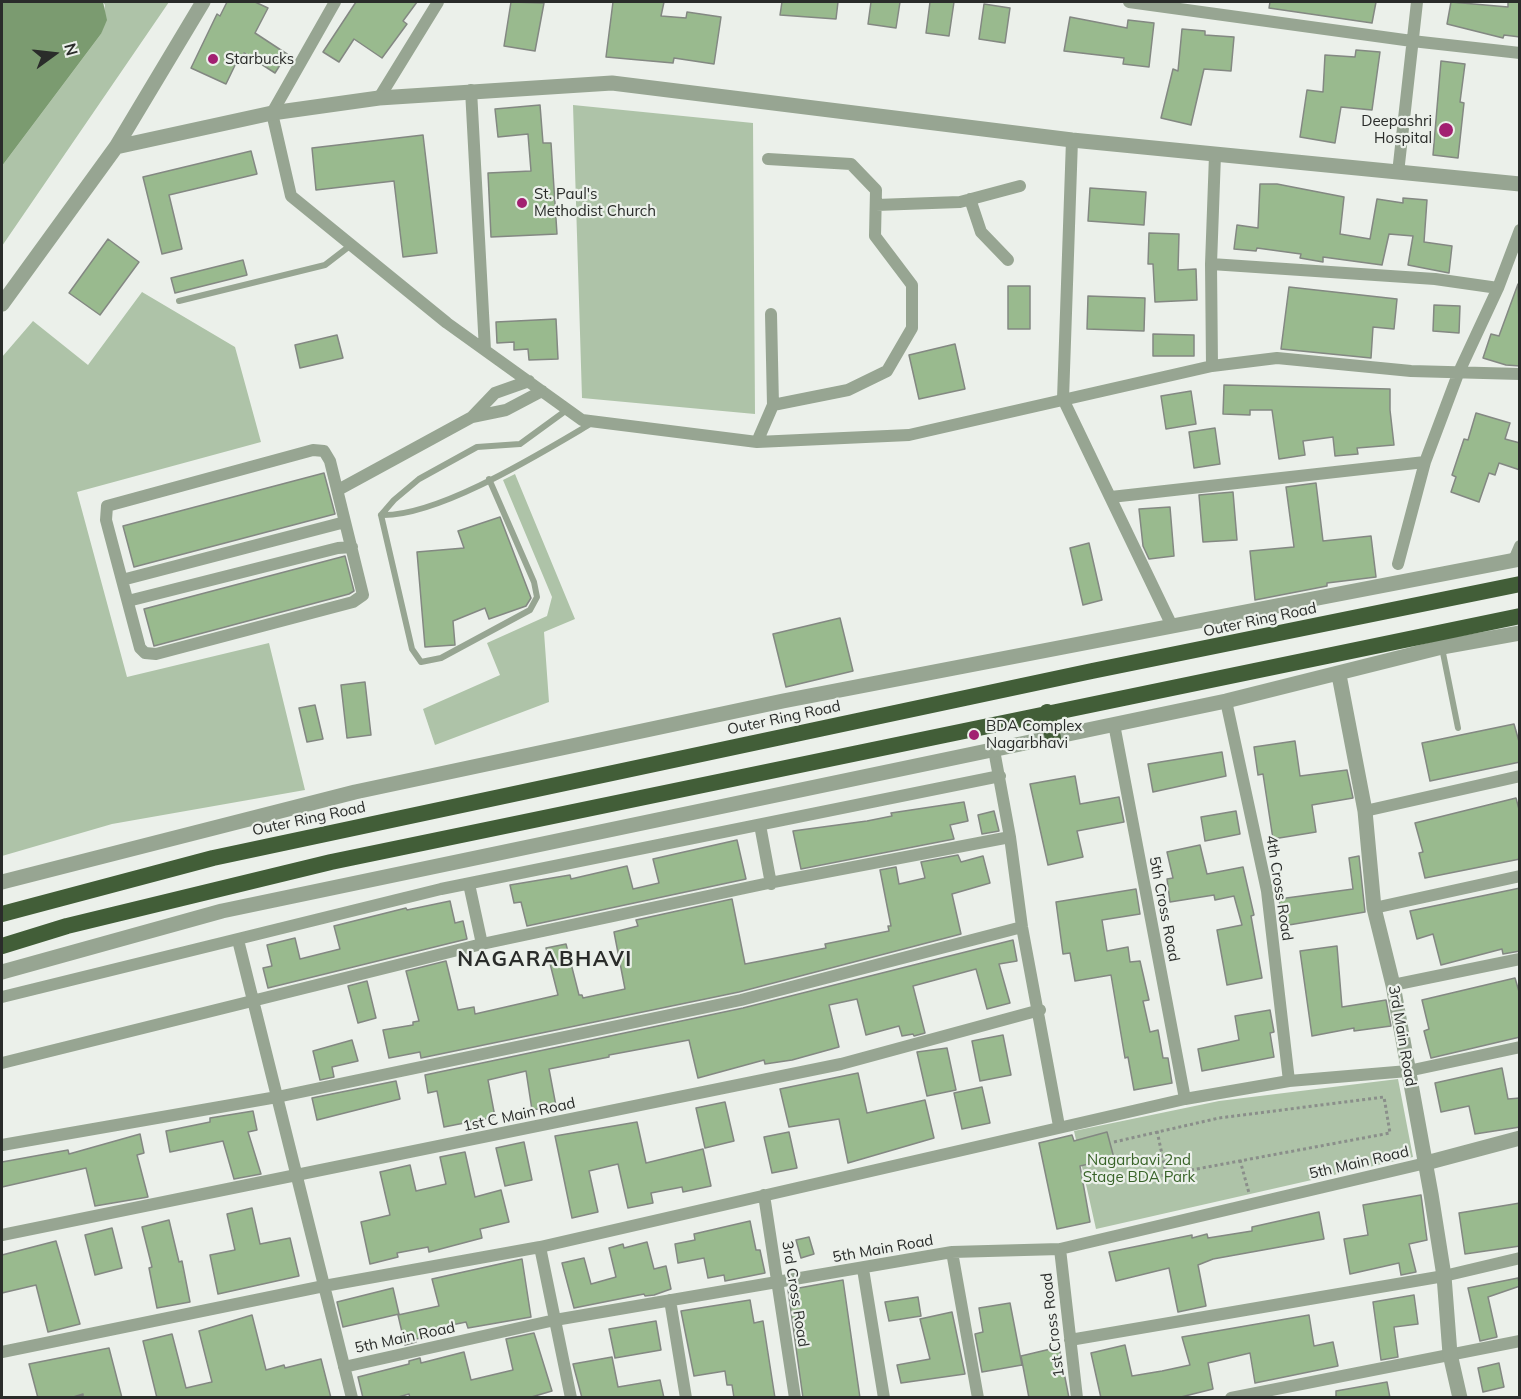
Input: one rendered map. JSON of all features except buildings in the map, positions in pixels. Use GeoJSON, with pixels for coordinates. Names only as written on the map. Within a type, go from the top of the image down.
{"type":"FeatureCollection","features":[{"type":"Feature","properties":{"kind":"highway","name":"Outer Ring Road"},"geometry":{"type":"LineString","coordinates":[[2,914],[58,897],[224,855],[1081,673],[1520,585]]}},
{"type":"Feature","properties":{"kind":"highway"},"geometry":{"type":"LineString","coordinates":[[2,946],[67,926],[331,862],[1047,712],[1520,616]]}},
{"type":"Feature","properties":{"kind":"highway"},"geometry":{"type":"LineString","coordinates":[[1047,712],[1053,738]]}},
{"type":"Feature","properties":{"kind":"street"},"geometry":{"type":"LineString","coordinates":[[2,304],[116,147],[203,2]]}},
{"type":"Feature","properties":{"kind":"street"},"geometry":{"type":"LineString","coordinates":[[335,2],[272,113],[291,196],[447,323],[582,420],[757,442],[909,435],[1212,366],[1277,358],[1458,374],[1520,374]]}},
{"type":"Feature","properties":{"kind":"street"},"geometry":{"type":"LineString","coordinates":[[380,98],[438,2]]}},
{"type":"Feature","properties":{"kind":"street"},"geometry":{"type":"LineString","coordinates":[[1129,2],[1412,41],[1520,53]]}},
{"type":"Feature","properties":{"kind":"street"},"geometry":{"type":"LineString","coordinates":[[1398,173],[1418,2]]}},
{"type":"Feature","properties":{"kind":"street"},"geometry":{"type":"LineString","coordinates":[[116,147],[272,113],[380,98],[612,82],[1072,140],[1520,184]]}},
{"type":"Feature","properties":{"kind":"street"},"geometry":{"type":"LineString","coordinates":[[471,90],[485,350]]}},
{"type":"Feature","properties":{"kind":"street"},"geometry":{"type":"LineString","coordinates":[[1072,140],[1063,399],[1172,626]]}},
{"type":"Feature","properties":{"kind":"street"},"geometry":{"type":"LineString","coordinates":[[1212,366],[1211,264],[1215,155]]}},
{"type":"Feature","properties":{"kind":"street"},"geometry":{"type":"LineString","coordinates":[[768,159],[851,164],[876,190],[875,236],[912,285],[912,328],[887,371],[848,390],[773,405]]}},
{"type":"Feature","properties":{"kind":"street"},"geometry":{"type":"LineString","coordinates":[[876,205],[970,199],[1020,186]]}},
{"type":"Feature","properties":{"kind":"street"},"geometry":{"type":"LineString","coordinates":[[970,199],[981,232],[1008,260]]}},
{"type":"Feature","properties":{"kind":"street"},"geometry":{"type":"LineString","coordinates":[[1398,564],[1425,462],[1458,374],[1498,288],[1520,230]]}},
{"type":"Feature","properties":{"kind":"street"},"geometry":{"type":"LineString","coordinates":[[1211,264],[1435,279],[1498,288]]}},
{"type":"Feature","properties":{"kind":"street"},"geometry":{"type":"LineString","coordinates":[[757,442],[773,405],[771,314]]}},
{"type":"Feature","properties":{"kind":"street"},"geometry":{"type":"LineString","coordinates":[[472,417],[495,393],[529,381]]}},
{"type":"Feature","properties":{"kind":"street"},"geometry":{"type":"LineString","coordinates":[[338,490],[472,417],[506,410],[542,391]]}},
{"type":"Feature","properties":{"kind":"street"},"geometry":{"type":"LineString","coordinates":[[313,450],[324,451],[338,490],[345,522],[363,595],[353,602],[156,654],[146,653],[140,648],[106,520],[107,506],[313,450]]}},
{"type":"Feature","properties":{"kind":"street"},"geometry":{"type":"LineString","coordinates":[[1111,496],[1425,462]]}},
{"type":"Feature","properties":{"kind":"street"},"geometry":{"type":"LineString","coordinates":[[122,580],[345,522]]}},
{"type":"Feature","properties":{"kind":"street"},"geometry":{"type":"LineString","coordinates":[[128,602],[338,548],[352,547]]}},
{"type":"Feature","properties":{"kind":"street"},"geometry":{"type":"LineString","coordinates":[[2,882],[355,792],[783,701],[1172,626],[1518,555]]}},
{"type":"Feature","properties":{"kind":"street"},"geometry":{"type":"LineString","coordinates":[[2,972],[222,911],[1226,701],[1339,675],[1442,647],[1520,633]]}},
{"type":"Feature","properties":{"kind":"street","name":"3rd Main Road"},"geometry":{"type":"LineString","coordinates":[[1339,675],[1365,811],[1374,908],[1393,985],[1426,1163],[1444,1276],[1450,1354],[1460,1398]]}},
{"type":"Feature","properties":{"kind":"street","name":"4th Cross Road"},"geometry":{"type":"LineString","coordinates":[[1226,701],[1267,891],[1289,1081]]}},
{"type":"Feature","properties":{"kind":"street","name":"5th Cross Road"},"geometry":{"type":"LineString","coordinates":[[1114,724],[1185,1099]]}},
{"type":"Feature","properties":{"kind":"street"},"geometry":{"type":"LineString","coordinates":[[994,750],[1010,837],[1022,927],[1040,1010],[1059,1126]]}},
{"type":"Feature","properties":{"kind":"street"},"geometry":{"type":"LineString","coordinates":[[2,997],[469,884],[1000,776]]}},
{"type":"Feature","properties":{"kind":"street"},"geometry":{"type":"LineString","coordinates":[[1365,811],[1520,776]]}},
{"type":"Feature","properties":{"kind":"street"},"geometry":{"type":"LineString","coordinates":[[760,825],[771,884]]}},
{"type":"Feature","properties":{"kind":"street"},"geometry":{"type":"LineString","coordinates":[[2,1063],[482,944],[1010,837]]}},
{"type":"Feature","properties":{"kind":"street"},"geometry":{"type":"LineString","coordinates":[[1374,908],[1520,876]]}},
{"type":"Feature","properties":{"kind":"street"},"geometry":{"type":"LineString","coordinates":[[469,884],[482,944]]}},
{"type":"Feature","properties":{"kind":"street"},"geometry":{"type":"LineString","coordinates":[[2,1145],[277,1097],[741,1000],[1022,927]]}},
{"type":"Feature","properties":{"kind":"street"},"geometry":{"type":"LineString","coordinates":[[238,940],[352,1398]]}},
{"type":"Feature","properties":{"kind":"street"},"geometry":{"type":"LineString","coordinates":[[1393,985],[1520,959]]}},
{"type":"Feature","properties":{"kind":"street","name":"1st C Main Road"},"geometry":{"type":"LineString","coordinates":[[2,1235],[842,1064],[1040,1010]]}},
{"type":"Feature","properties":{"kind":"street"},"geometry":{"type":"LineString","coordinates":[[2,1352],[324,1286],[540,1247],[1059,1126],[1185,1099],[1289,1081],[1408,1071],[1520,1047]]}},
{"type":"Feature","properties":{"kind":"street"},"geometry":{"type":"LineString","coordinates":[[1426,1163],[1520,1138]]}},
{"type":"Feature","properties":{"kind":"street","name":"5th Main Road"},"geometry":{"type":"LineString","coordinates":[[344,1367],[555,1320],[952,1252],[1060,1249],[1426,1163]]}},
{"type":"Feature","properties":{"kind":"street","name":"3rd Cross Road"},"geometry":{"type":"LineString","coordinates":[[764,1195],[795,1398]]}},
{"type":"Feature","properties":{"kind":"street"},"geometry":{"type":"LineString","coordinates":[[540,1247],[571,1398]]}},
{"type":"Feature","properties":{"kind":"street","name":"1st Cross Road"},"geometry":{"type":"LineString","coordinates":[[1060,1249],[1077,1398]]}},
{"type":"Feature","properties":{"kind":"street"},"geometry":{"type":"LineString","coordinates":[[952,1252],[978,1398]]}},
{"type":"Feature","properties":{"kind":"street"},"geometry":{"type":"LineString","coordinates":[[1070,1340],[1444,1276],[1520,1258]]}},
{"type":"Feature","properties":{"kind":"street"},"geometry":{"type":"LineString","coordinates":[[863,1269],[884,1398]]}},
{"type":"Feature","properties":{"kind":"street"},"geometry":{"type":"LineString","coordinates":[[670,1300],[686,1398]]}},
{"type":"Feature","properties":{"kind":"street"},"geometry":{"type":"LineString","coordinates":[[1231,1398],[1520,1341]]}},
{"type":"Feature","properties":{"kind":"lane"},"geometry":{"type":"LineString","coordinates":[[178,301],[325,265],[351,245]]}},
{"type":"Feature","properties":{"kind":"lane"},"geometry":{"type":"LineString","coordinates":[[381,515],[394,500],[419,479],[477,447],[520,444],[568,410]]}},
{"type":"Feature","properties":{"kind":"lane"},"geometry":{"type":"LineString","coordinates":[[381,515],[400,516],[426,507],[530,460],[596,421]]}},
{"type":"Feature","properties":{"kind":"lane"},"geometry":{"type":"LineString","coordinates":[[381,515],[412,648],[421,662],[441,658],[530,610],[537,597],[534,582],[489,479]]}},
{"type":"Feature","properties":{"kind":"lane"},"geometry":{"type":"LineString","coordinates":[[1442,647],[1458,728]]}},
{"type":"Feature","properties":{"kind":"path"},"geometry":{"type":"LineString","coordinates":[[1114,1142],[1219,1119],[1384,1097],[1390,1133],[1166,1173],[1128,1182]]}},
{"type":"Feature","properties":{"kind":"path"},"geometry":{"type":"LineString","coordinates":[[1158,1131],[1166,1173]]}},
{"type":"Feature","properties":{"kind":"path"},"geometry":{"type":"LineString","coordinates":[[1240,1160],[1251,1204]]}},
{"type":"Feature","properties":{"kind":"green space"},"geometry":{"type":"Polygon","coordinates":[[[103,2],[169,2],[2,246],[2,166],[101,34],[105,5],[103,2]]]}},
{"type":"Feature","properties":{"kind":"green space"},"geometry":{"type":"Polygon","coordinates":[[[573,105],[753,123],[755,414],[582,398],[573,105]]]}},
{"type":"Feature","properties":{"kind":"green space"},"geometry":{"type":"Polygon","coordinates":[[[142,292],[235,347],[261,442],[77,492],[127,677],[269,643],[305,790],[112,824],[2,856],[2,357],[33,321],[88,365],[142,292]]]}},
{"type":"Feature","properties":{"kind":"green space"},"geometry":{"type":"Polygon","coordinates":[[[515,474],[575,619],[544,632],[549,702],[435,745],[423,709],[500,675],[487,643],[547,616],[552,597],[503,480],[515,474]]]}},
{"type":"Feature","properties":{"kind":"green space","name":"Nagarbavi 2nd Stage BDA Park"},"geometry":{"type":"Polygon","coordinates":[[[1398,1079],[1413,1157],[1096,1229],[1074,1131],[1219,1101],[1398,1079]]]}},
{"type":"Feature","properties":{"kind":"shaded area"},"geometry":{"type":"Polygon","coordinates":[[[2,2],[103,2],[107,20],[101,34],[2,166],[2,2]]]}},
{"type":"Feature","properties":{"kind":"place","name":"Starbucks"},"geometry":{"type":"Point","coordinates":[213,59]}},
{"type":"Feature","properties":{"kind":"place","name":"Deepashri Hospital"},"geometry":{"type":"Point","coordinates":[1446,130]}},
{"type":"Feature","properties":{"kind":"place","name":"St. Paul's Methodist Church"},"geometry":{"type":"Point","coordinates":[522,203]}},
{"type":"Feature","properties":{"kind":"place","name":"BDA Complex Nagarbhavi"},"geometry":{"type":"Point","coordinates":[974,735]}},
{"type":"Feature","properties":{"kind":"district","name":"NAGARABHAVI"},"geometry":{"type":"Point","coordinates":[545,960]}}]}
